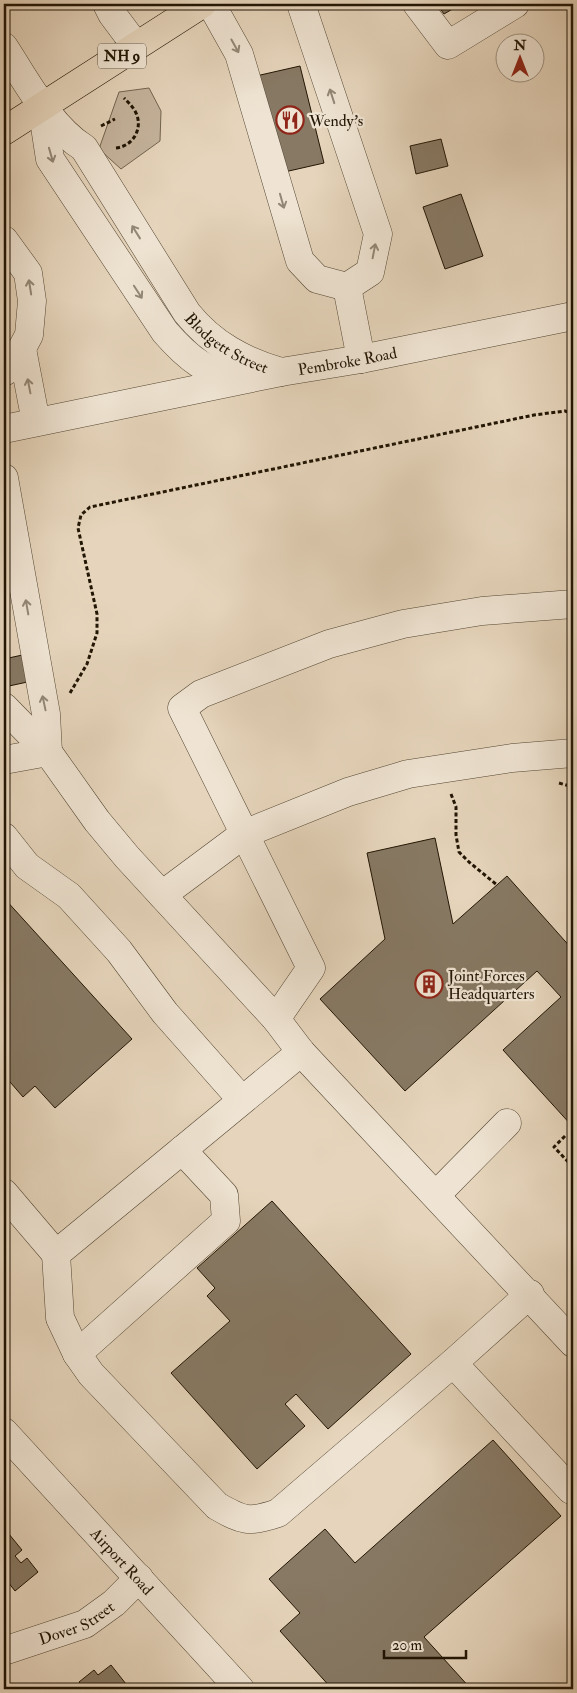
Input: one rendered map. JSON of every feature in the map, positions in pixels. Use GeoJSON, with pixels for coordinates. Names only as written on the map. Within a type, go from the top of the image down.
{"type":"FeatureCollection","features":[{"type":"Feature","properties":{"kind":"main road","name":"NH 9"},"geometry":{"type":"LineString","coordinates":[[4,132],[202,4]]}},
{"type":"Feature","properties":{"kind":"street"},"geometry":{"type":"LineString","coordinates":[[107,4],[112,14],[136,46]]}},
{"type":"Feature","properties":{"kind":"street"},"geometry":{"type":"LineString","coordinates":[[211,4],[239,54],[300,261],[317,279],[347,287],[370,272],[378,234],[302,4]]}},
{"type":"Feature","properties":{"kind":"street"},"geometry":{"type":"LineString","coordinates":[[417,4],[448,45],[515,4]]}},
{"type":"Feature","properties":{"kind":"street"},"geometry":{"type":"LineString","coordinates":[[4,47],[42,107]]}},
{"type":"Feature","properties":{"kind":"street","name":"Blodgett Street"},"geometry":{"type":"LineString","coordinates":[[42,107],[76,143],[84,148],[180,303],[199,328],[220,346],[243,359],[281,372]]}},
{"type":"Feature","properties":{"kind":"street","name":"Blodgett Street"},"geometry":{"type":"LineString","coordinates":[[42,107],[50,159],[156,321],[184,353],[210,370],[224,375],[241,378],[281,372]]}},
{"type":"Feature","properties":{"kind":"street"},"geometry":{"type":"LineString","coordinates":[[4,240],[28,273],[32,301],[29,335],[12,367],[4,372]]}},
{"type":"Feature","properties":{"kind":"street"},"geometry":{"type":"LineString","coordinates":[[347,287],[362,359]]}},
{"type":"Feature","properties":{"kind":"street"},"geometry":{"type":"LineString","coordinates":[[156,321],[180,303]]}},
{"type":"Feature","properties":{"kind":"street","name":"Pembroke Road"},"geometry":{"type":"LineString","coordinates":[[4,428],[573,316]]}},
{"type":"Feature","properties":{"kind":"street"},"geometry":{"type":"LineString","coordinates":[[22,349],[36,422]]}},
{"type":"Feature","properties":{"kind":"street"},"geometry":{"type":"LineString","coordinates":[[4,478],[46,714],[48,752]]}},
{"type":"Feature","properties":{"kind":"street"},"geometry":{"type":"LineString","coordinates":[[276,1019],[310,968],[182,708],[201,694],[329,644],[403,624],[482,611],[573,604]]}},
{"type":"Feature","properties":{"kind":"street"},"geometry":{"type":"LineString","coordinates":[[4,707],[48,752],[97,821],[276,1019],[301,1052],[573,1342]]}},
{"type":"Feature","properties":{"kind":"street"},"geometry":{"type":"LineString","coordinates":[[4,760],[48,752]]}},
{"type":"Feature","properties":{"kind":"street"},"geometry":{"type":"LineString","coordinates":[[162,895],[244,834],[348,792],[408,774],[512,758],[573,753]]}},
{"type":"Feature","properties":{"kind":"street"},"geometry":{"type":"LineString","coordinates":[[4,837],[27,866],[69,896],[119,951],[165,1013],[242,1100]]}},
{"type":"Feature","properties":{"kind":"street"},"geometry":{"type":"LineString","coordinates":[[56,1254],[301,1052]]}},
{"type":"Feature","properties":{"kind":"street"},"geometry":{"type":"LineString","coordinates":[[436,1195],[507,1123]]}},
{"type":"Feature","properties":{"kind":"street"},"geometry":{"type":"LineString","coordinates":[[77,1354],[226,1221],[224,1195],[182,1150]]}},
{"type":"Feature","properties":{"kind":"street"},"geometry":{"type":"LineString","coordinates":[[4,1193],[56,1254],[60,1318],[77,1354],[91,1374],[217,1506],[237,1517],[258,1520],[278,1513],[453,1363],[530,1294]]}},
{"type":"Feature","properties":{"kind":"street"},"geometry":{"type":"LineString","coordinates":[[453,1363],[571,1490]]}},
{"type":"Feature","properties":{"kind":"street","name":"Airport Road"},"geometry":{"type":"LineString","coordinates":[[4,1432],[240,1689]]}},
{"type":"Feature","properties":{"kind":"street","name":"Dover Street"},"geometry":{"type":"LineString","coordinates":[[4,1651],[85,1624],[114,1604],[139,1578]]}},
{"type":"Feature","properties":{"kind":"path"},"geometry":{"type":"LineString","coordinates":[[113,147],[118,148],[130,143],[136,135],[138,121],[135,112],[124,98]]}},
{"type":"Feature","properties":{"kind":"path"},"geometry":{"type":"LineString","coordinates":[[96,128],[115,119]]}},
{"type":"Feature","properties":{"kind":"path"},"geometry":{"type":"LineString","coordinates":[[46,714],[63,705],[87,664],[97,633],[97,614],[78,528],[81,515],[90,507],[534,415],[565,411],[573,414]]}},
{"type":"Feature","properties":{"kind":"path"},"geometry":{"type":"LineString","coordinates":[[554,781],[573,787]]}},
{"type":"Feature","properties":{"kind":"path"},"geometry":{"type":"LineString","coordinates":[[451,792],[456,807],[458,852],[497,885]]}},
{"type":"Feature","properties":{"kind":"path"},"geometry":{"type":"LineString","coordinates":[[565,1136],[554,1147],[573,1168]]}},
{"type":"Feature","properties":{"kind":"shaded area"},"geometry":{"type":"Polygon","coordinates":[[[149,88],[161,111],[160,141],[121,169],[99,149],[119,92],[149,88]]]}},
{"type":"Feature","properties":{"kind":"building"},"geometry":{"type":"Polygon","coordinates":[[[437,4],[461,4],[444,14],[437,4]]]}},
{"type":"Feature","properties":{"kind":"building","name":"Wendy's"},"geometry":{"type":"Polygon","coordinates":[[[300,66],[324,163],[280,173],[256,76],[300,66]]]}},
{"type":"Feature","properties":{"kind":"building"},"geometry":{"type":"Polygon","coordinates":[[[441,139],[448,166],[416,174],[410,146],[441,139]]]}},
{"type":"Feature","properties":{"kind":"building"},"geometry":{"type":"Polygon","coordinates":[[[461,194],[483,256],[445,269],[423,207],[461,194]]]}},
{"type":"Feature","properties":{"kind":"building"},"geometry":{"type":"Polygon","coordinates":[[[27,654],[32,681],[9,686],[4,659],[27,654]]]}},
{"type":"Feature","properties":{"kind":"building","name":"Joint Forces Headquarters"},"geometry":{"type":"Polygon","coordinates":[[[435,838],[453,924],[507,876],[573,950],[573,1127],[503,1050],[561,997],[537,971],[405,1091],[320,999],[385,939],[367,853],[435,838]]]}},
{"type":"Feature","properties":{"kind":"building"},"geometry":{"type":"Polygon","coordinates":[[[4,898],[132,1039],[55,1108],[35,1086],[23,1097],[4,1075],[4,898]]]}},
{"type":"Feature","properties":{"kind":"building"},"geometry":{"type":"Polygon","coordinates":[[[272,1201],[411,1354],[328,1429],[296,1394],[285,1404],[305,1426],[257,1469],[171,1373],[230,1321],[207,1296],[215,1288],[197,1268],[272,1201]]]}},
{"type":"Feature","properties":{"kind":"building"},"geometry":{"type":"Polygon","coordinates":[[[493,1440],[561,1516],[424,1637],[471,1689],[332,1689],[280,1631],[300,1613],[269,1579],[325,1529],[355,1563],[493,1440]]]}},
{"type":"Feature","properties":{"kind":"building"},"geometry":{"type":"Polygon","coordinates":[[[4,1528],[22,1550],[15,1556],[21,1563],[27,1558],[38,1572],[15,1591],[4,1577],[4,1528]]]}},
{"type":"Feature","properties":{"kind":"building"},"geometry":{"type":"Polygon","coordinates":[[[111,1665],[130,1689],[84,1689],[79,1682],[94,1670],[98,1675],[111,1665]]]}},
{"type":"Feature","properties":{"kind":"place","name":"Wendy's"},"geometry":{"type":"Point","coordinates":[290,120]}},
{"type":"Feature","properties":{"kind":"place","name":"Joint Forces Headquarters"},"geometry":{"type":"Point","coordinates":[429,984]}}]}
